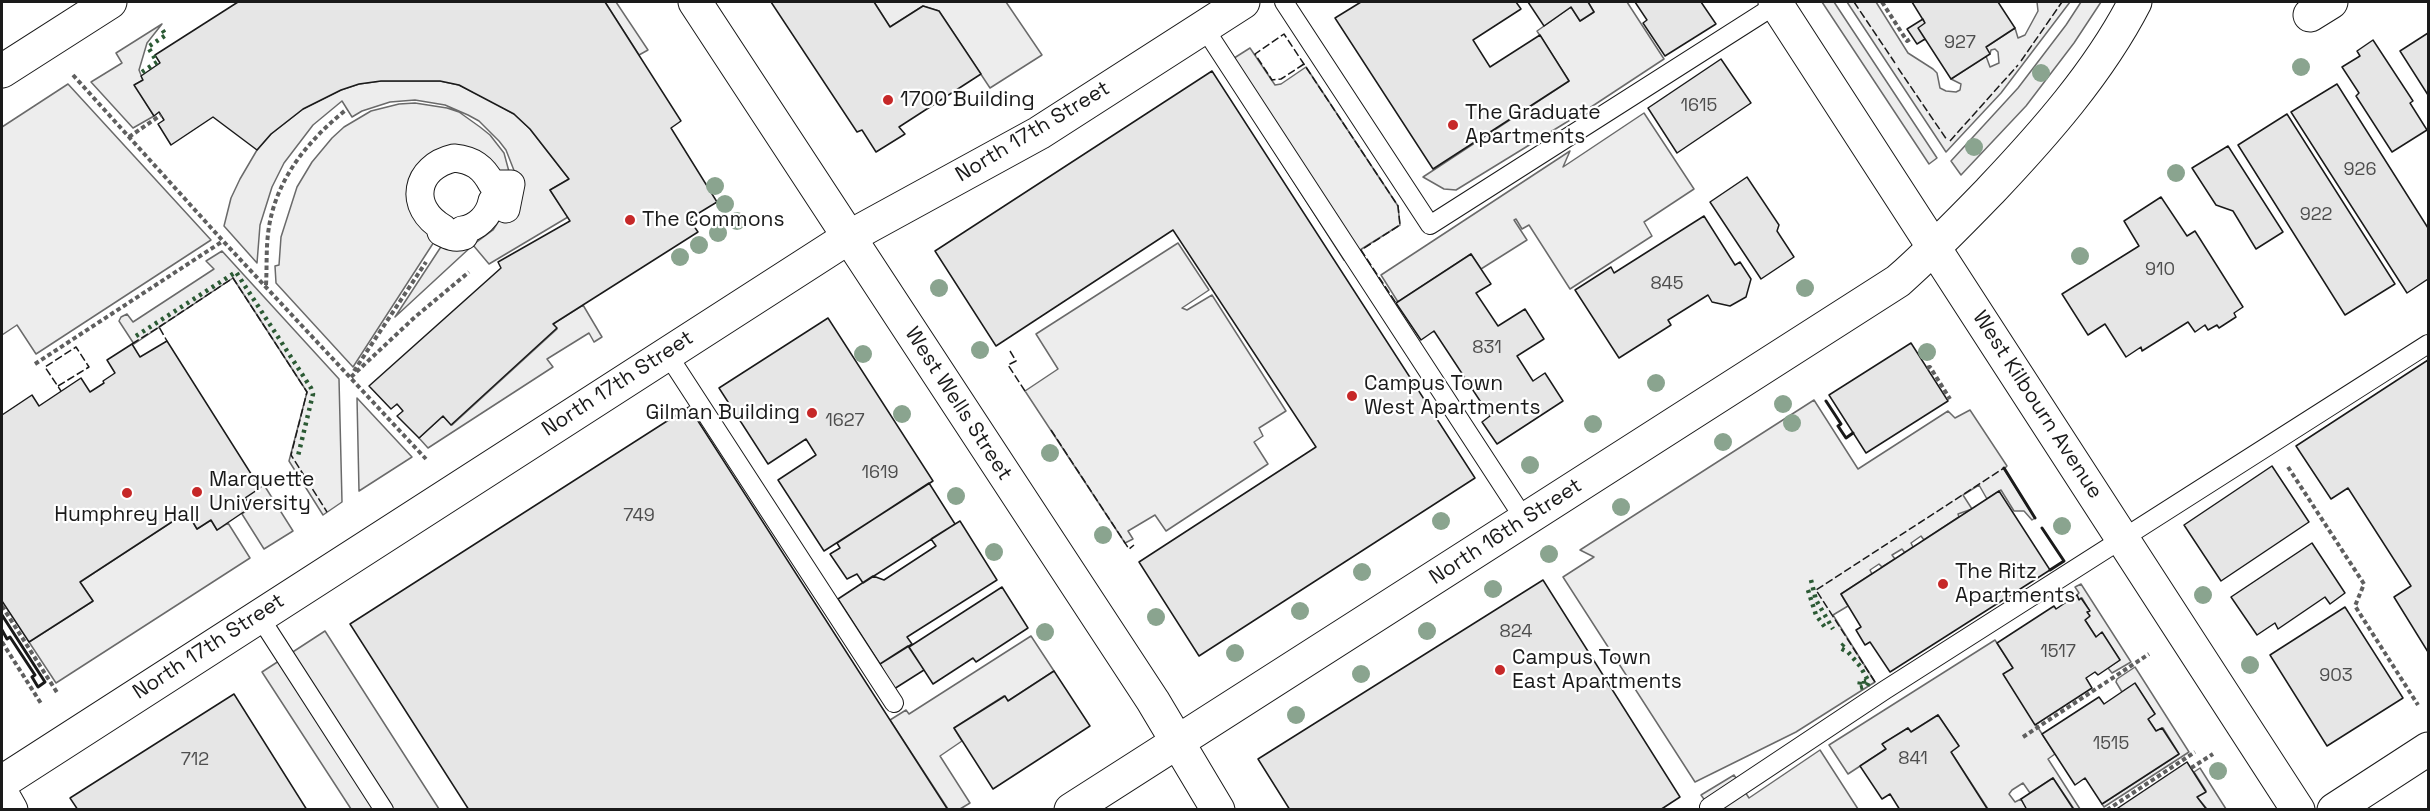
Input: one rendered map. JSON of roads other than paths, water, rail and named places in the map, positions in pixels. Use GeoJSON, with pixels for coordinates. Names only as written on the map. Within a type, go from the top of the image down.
{"type":"FeatureCollection","features":[{"type":"Feature","properties":{"kind":"main road"},"geometry":{"type":"LineString","coordinates":[[2,71],[110,2]]}},
{"type":"Feature","properties":{"kind":"main road","name":"West Wells Street"},"geometry":{"type":"LineString","coordinates":[[695,2],[1153,701],[1218,810]]}},
{"type":"Feature","properties":{"kind":"main road","name":"North 17th Street"},"geometry":{"type":"LineString","coordinates":[[2,782],[666,352],[849,237],[1039,133],[1243,2]]}},
{"type":"Feature","properties":{"kind":"main road","name":"North 16th Street"},"geometry":{"type":"LineString","coordinates":[[1071,810],[1898,281],[1936,248],[2029,150],[2101,58],[2135,2]]}},
{"type":"Feature","properties":{"kind":"main road","name":"West Kilbourn Avenue"},"geometry":{"type":"LineString","coordinates":[[1776,3],[2298,810]]}},
{"type":"Feature","properties":{"kind":"main road"},"geometry":{"type":"LineString","coordinates":[[2334,810],[2428,749]]}},
{"type":"Feature","properties":{"kind":"main road"},"geometry":{"type":"LineString","coordinates":[[2,794],[11,810]]}},
{"type":"Feature","properties":{"kind":"lane"},"geometry":{"type":"LineString","coordinates":[[1284,2],[1430,225],[1776,3]]}},
{"type":"Feature","properties":{"kind":"lane"},"geometry":{"type":"LineString","coordinates":[[1203,26],[1525,520]]}},
{"type":"Feature","properties":{"kind":"lane"},"geometry":{"type":"LineString","coordinates":[[1709,807],[1885,690],[2428,344]]}},
{"type":"Feature","properties":{"kind":"lane"},"geometry":{"type":"LineString","coordinates":[[666,352],[894,703]]}},
{"type":"Feature","properties":{"kind":"lane"},"geometry":{"type":"LineString","coordinates":[[259,616],[384,810]]}},
{"type":"Feature","properties":{"kind":"place","name":"1700 Building"},"geometry":{"type":"Point","coordinates":[888,100]}},
{"type":"Feature","properties":{"kind":"place","name":"The Graduate Apartments"},"geometry":{"type":"Point","coordinates":[1453,125]}},
{"type":"Feature","properties":{"kind":"place","name":"The Commons"},"geometry":{"type":"Point","coordinates":[630,220]}},
{"type":"Feature","properties":{"kind":"place","name":"Campus Town West Apartments"},"geometry":{"type":"Point","coordinates":[1352,396]}},
{"type":"Feature","properties":{"kind":"place","name":"Gilman Building"},"geometry":{"type":"Point","coordinates":[812,413]}},
{"type":"Feature","properties":{"kind":"place","name":"Marquette University"},"geometry":{"type":"Point","coordinates":[197,492]}},
{"type":"Feature","properties":{"kind":"place","name":"Humphrey Hall"},"geometry":{"type":"Point","coordinates":[127,493]}},
{"type":"Feature","properties":{"kind":"place","name":"The Ritz Apartments"},"geometry":{"type":"Point","coordinates":[1943,584]}},
{"type":"Feature","properties":{"kind":"place","name":"Campus Town East Apartments"},"geometry":{"type":"Point","coordinates":[1500,670]}}]}
